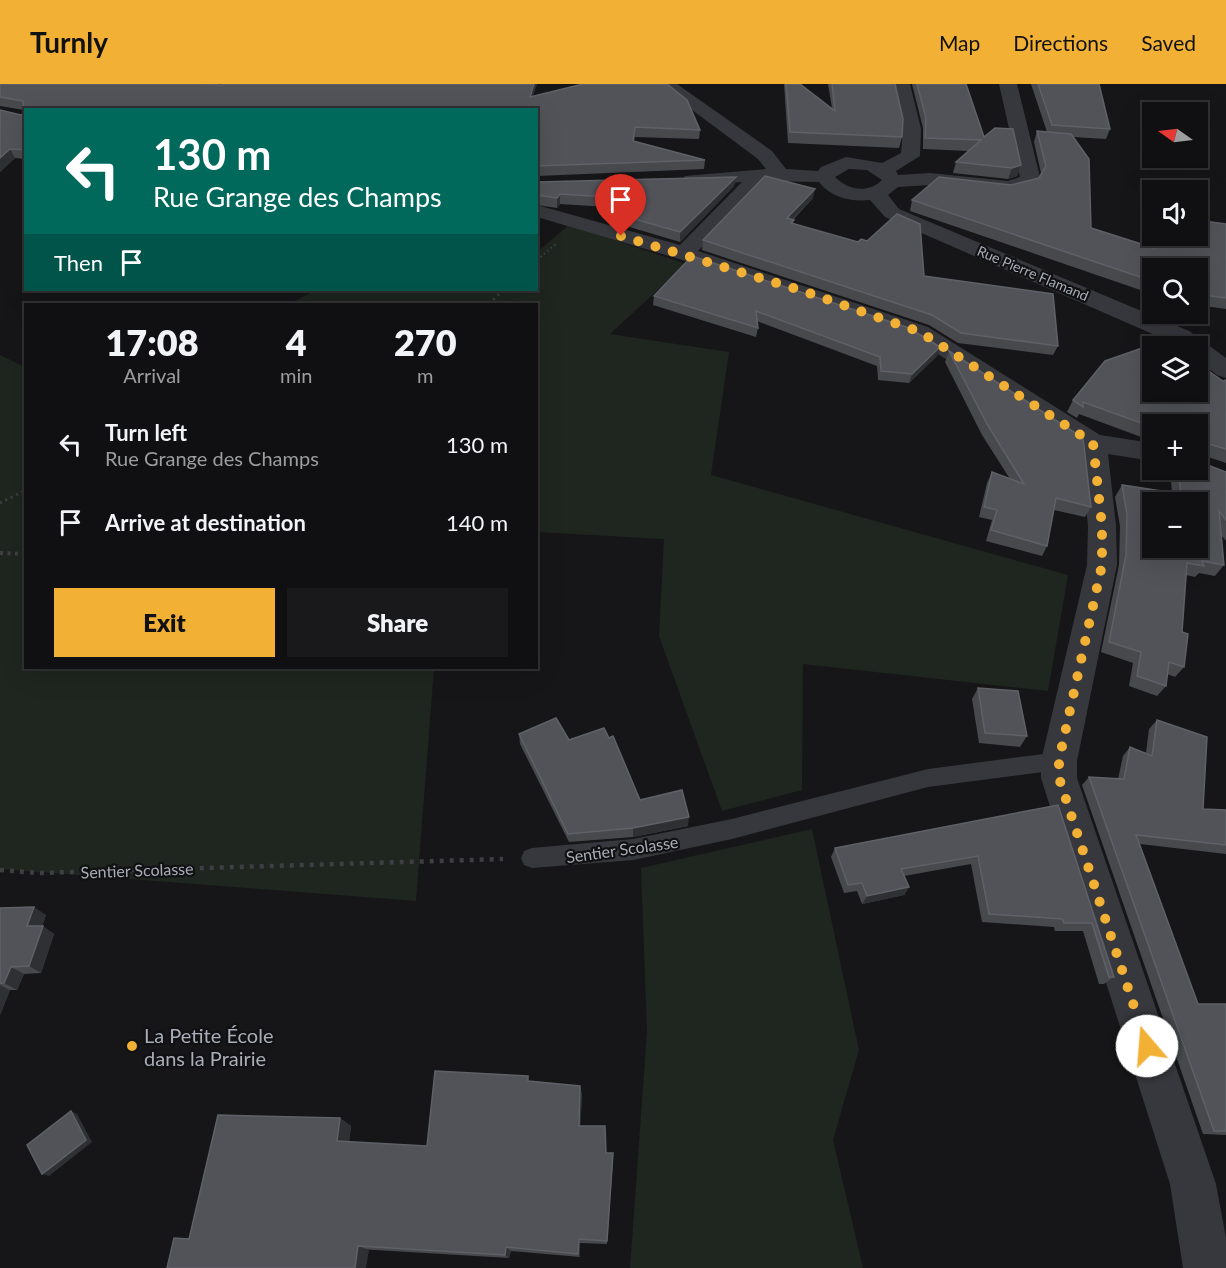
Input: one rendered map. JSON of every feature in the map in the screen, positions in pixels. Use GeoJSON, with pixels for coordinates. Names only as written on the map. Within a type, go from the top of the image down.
{"type":"FeatureCollection","features":[{"type":"Feature","properties":{"kind":"street"},"geometry":{"type":"LineString","coordinates":[[666,84],[765,155],[770,174]]}},
{"type":"Feature","properties":{"kind":"street"},"geometry":{"type":"LineString","coordinates":[[884,182],[910,156],[912,129],[901,84]]}},
{"type":"Feature","properties":{"kind":"street"},"geometry":{"type":"LineString","coordinates":[[825,177],[829,183],[843,191],[884,182],[930,179],[1008,187],[1027,182],[1030,177],[1008,84]]}},
{"type":"Feature","properties":{"kind":"street"},"geometry":{"type":"LineString","coordinates":[[825,177],[828,171],[835,166],[859,163],[884,182]]}},
{"type":"Feature","properties":{"kind":"street"},"geometry":{"type":"LineString","coordinates":[[684,253],[770,174]]}},
{"type":"Feature","properties":{"kind":"street"},"geometry":{"type":"LineString","coordinates":[[669,180],[770,174],[825,177]]}},
{"type":"Feature","properties":{"kind":"street","name":"Rue Pierre Flamand"},"geometry":{"type":"LineString","coordinates":[[884,182],[892,213],[1181,336]]}},
{"type":"Feature","properties":{"kind":"street"},"geometry":{"type":"LineString","coordinates":[[538,211],[684,253],[920,332],[1093,443],[1142,450]]}},
{"type":"Feature","properties":{"kind":"street","name":"Rue Pierre Flamand"},"geometry":{"type":"LineString","coordinates":[[1208,356],[1226,370]]}},
{"type":"Feature","properties":{"kind":"street"},"geometry":{"type":"LineString","coordinates":[[1093,443],[1102,526],[1102,565],[1059,760],[1059,778],[1193,1184],[1207,1268]]}},
{"type":"Feature","properties":{"kind":"lane","name":"Sentier Scolasse"},"geometry":{"type":"LineString","coordinates":[[532,858],[568,858],[671,845],[929,778],[1059,760]]}},
{"type":"Feature","properties":{"kind":"path"},"geometry":{"type":"LineString","coordinates":[[490,303],[502,291]]}},
{"type":"Feature","properties":{"kind":"path"},"geometry":{"type":"LineString","coordinates":[[0,503],[24,491]]}},
{"type":"Feature","properties":{"kind":"path"},"geometry":{"type":"LineString","coordinates":[[0,553],[24,554]]}},
{"type":"Feature","properties":{"kind":"path","name":"Sentier Scolasse"},"geometry":{"type":"LineString","coordinates":[[0,870],[38,873],[532,858]]}},
{"type":"Feature","properties":{"kind":"shaded area"},"geometry":{"type":"Polygon","coordinates":[[[569,225],[686,264],[610,334],[729,352],[711,475],[1068,575],[1048,691],[803,664],[802,790],[722,811],[659,636],[664,539],[538,532],[538,303],[291,303],[314,291],[538,291],[538,251],[569,225]]]}},
{"type":"Feature","properties":{"kind":"shaded area"},"geometry":{"type":"Polygon","coordinates":[[[0,355],[24,367],[24,669],[434,669],[416,901],[0,869],[0,355]]]}},
{"type":"Feature","properties":{"kind":"shaded area"},"geometry":{"type":"Polygon","coordinates":[[[812,829],[859,1050],[833,1140],[863,1268],[630,1268],[647,1031],[641,868],[812,829]]]}},
{"type":"Feature","properties":{"kind":"building"},"geometry":{"type":"Polygon","coordinates":[[[0,84],[534,84],[530,97],[583,84],[667,84],[687,100],[700,130],[635,127],[633,141],[705,160],[538,166],[538,108],[24,108],[24,113],[23,101],[0,97],[0,84]]]}},
{"type":"Feature","properties":{"kind":"building"},"geometry":{"type":"Polygon","coordinates":[[[786,84],[800,84],[835,111],[832,84],[895,84],[903,119],[902,137],[790,132],[786,84]]]}},
{"type":"Feature","properties":{"kind":"building"},"geometry":{"type":"Polygon","coordinates":[[[917,84],[966,84],[984,137],[995,128],[1013,129],[1021,165],[1012,168],[956,162],[981,140],[925,138],[926,118],[917,84]]]}},
{"type":"Feature","properties":{"kind":"building"},"geometry":{"type":"Polygon","coordinates":[[[1038,84],[1099,84],[1110,129],[1052,125],[1038,84]]]}},
{"type":"Feature","properties":{"kind":"building"},"geometry":{"type":"Polygon","coordinates":[[[0,110],[21,115],[24,113],[24,150],[10,149],[0,158],[0,110]]]}},
{"type":"Feature","properties":{"kind":"building"},"geometry":{"type":"Polygon","coordinates":[[[1037,131],[1071,134],[1089,159],[1091,228],[1142,246],[1154,248],[1155,246],[1208,246],[1208,222],[1226,224],[1226,298],[1208,296],[1208,258],[1142,258],[1142,278],[912,200],[939,177],[1011,185],[1039,178],[1046,166],[1037,131]]]}},
{"type":"Feature","properties":{"kind":"building"},"geometry":{"type":"Polygon","coordinates":[[[765,176],[815,189],[787,218],[794,220],[791,223],[858,242],[861,239],[867,241],[897,214],[920,224],[924,276],[1053,294],[1058,346],[961,333],[932,315],[703,240],[765,176]]]}},
{"type":"Feature","properties":{"kind":"building"},"geometry":{"type":"Polygon","coordinates":[[[736,177],[680,232],[606,211],[609,197],[560,194],[557,198],[538,195],[538,182],[736,177]]]}},
{"type":"Feature","properties":{"kind":"building"},"geometry":{"type":"Polygon","coordinates":[[[692,256],[909,328],[940,347],[912,374],[881,371],[880,357],[756,311],[758,328],[654,296],[692,256]]]}},
{"type":"Feature","properties":{"kind":"building"},"geometry":{"type":"Polygon","coordinates":[[[1142,348],[1142,402],[1208,402],[1208,371],[1223,381],[1226,380],[1226,449],[1208,444],[1208,414],[1142,414],[1142,423],[1083,402],[1083,407],[1073,400],[1105,361],[1142,348]]]}},
{"type":"Feature","properties":{"kind":"building"},"geometry":{"type":"Polygon","coordinates":[[[949,351],[1083,438],[1091,507],[1056,498],[1047,546],[991,530],[997,510],[984,507],[992,472],[1024,484],[987,424],[949,351]]]}},
{"type":"Feature","properties":{"kind":"building"},"geometry":{"type":"Polygon","coordinates":[[[1208,465],[1226,472],[1226,520],[1219,511],[1224,565],[1202,561],[1204,566],[1187,563],[1182,632],[1188,634],[1184,667],[1169,662],[1166,686],[1137,676],[1141,652],[1109,642],[1126,555],[1127,515],[1122,485],[1168,492],[1142,492],[1142,558],[1208,558],[1208,492],[1181,492],[1179,480],[1208,480],[1208,465]]]}},
{"type":"Feature","properties":{"kind":"building"},"geometry":{"type":"Polygon","coordinates":[[[978,688],[1018,691],[1027,736],[985,733],[978,688]]]}},
{"type":"Feature","properties":{"kind":"building"},"geometry":{"type":"Polygon","coordinates":[[[556,718],[569,740],[604,728],[609,738],[613,736],[640,800],[682,790],[689,817],[633,828],[568,834],[519,734],[556,718]]]}},
{"type":"Feature","properties":{"kind":"building"},"geometry":{"type":"Polygon","coordinates":[[[1157,720],[1207,737],[1203,809],[1226,810],[1226,845],[1136,835],[1198,1004],[1226,1004],[1226,1131],[1214,1131],[1089,777],[1124,779],[1130,747],[1152,756],[1157,720]]]}},
{"type":"Feature","properties":{"kind":"building"},"geometry":{"type":"Polygon","coordinates":[[[1058,805],[1114,977],[1109,977],[1092,923],[1064,923],[1062,919],[989,914],[978,856],[901,869],[909,887],[867,896],[862,883],[848,885],[835,848],[1058,805]]]}},
{"type":"Feature","properties":{"kind":"building"},"geometry":{"type":"Polygon","coordinates":[[[34,907],[27,926],[43,926],[29,966],[11,967],[4,983],[0,983],[0,908],[34,907]]]}},
{"type":"Feature","properties":{"kind":"building"},"geometry":{"type":"Polygon","coordinates":[[[435,1071],[528,1076],[528,1081],[580,1086],[579,1126],[605,1126],[606,1153],[613,1153],[607,1241],[579,1239],[578,1254],[506,1247],[505,1255],[358,1246],[355,1268],[167,1268],[174,1238],[189,1239],[218,1115],[340,1118],[337,1141],[427,1146],[435,1071]]]}},
{"type":"Feature","properties":{"kind":"building"},"geometry":{"type":"Polygon","coordinates":[[[71,1111],[86,1140],[42,1174],[27,1145],[71,1111]]]}},
{"type":"Feature","properties":{"kind":"place","name":"La Petite École dans la Prairie"},"geometry":{"type":"Point","coordinates":[132,1046]}},
{"type":"Feature","properties":{"kind":"route"},"geometry":{"type":"LineString","coordinates":[[621,236],[684,253],[803,291],[920,332],[1093,443],[1102,526],[1102,565],[1059,760],[1059,778],[1147,1046]]}}]}
